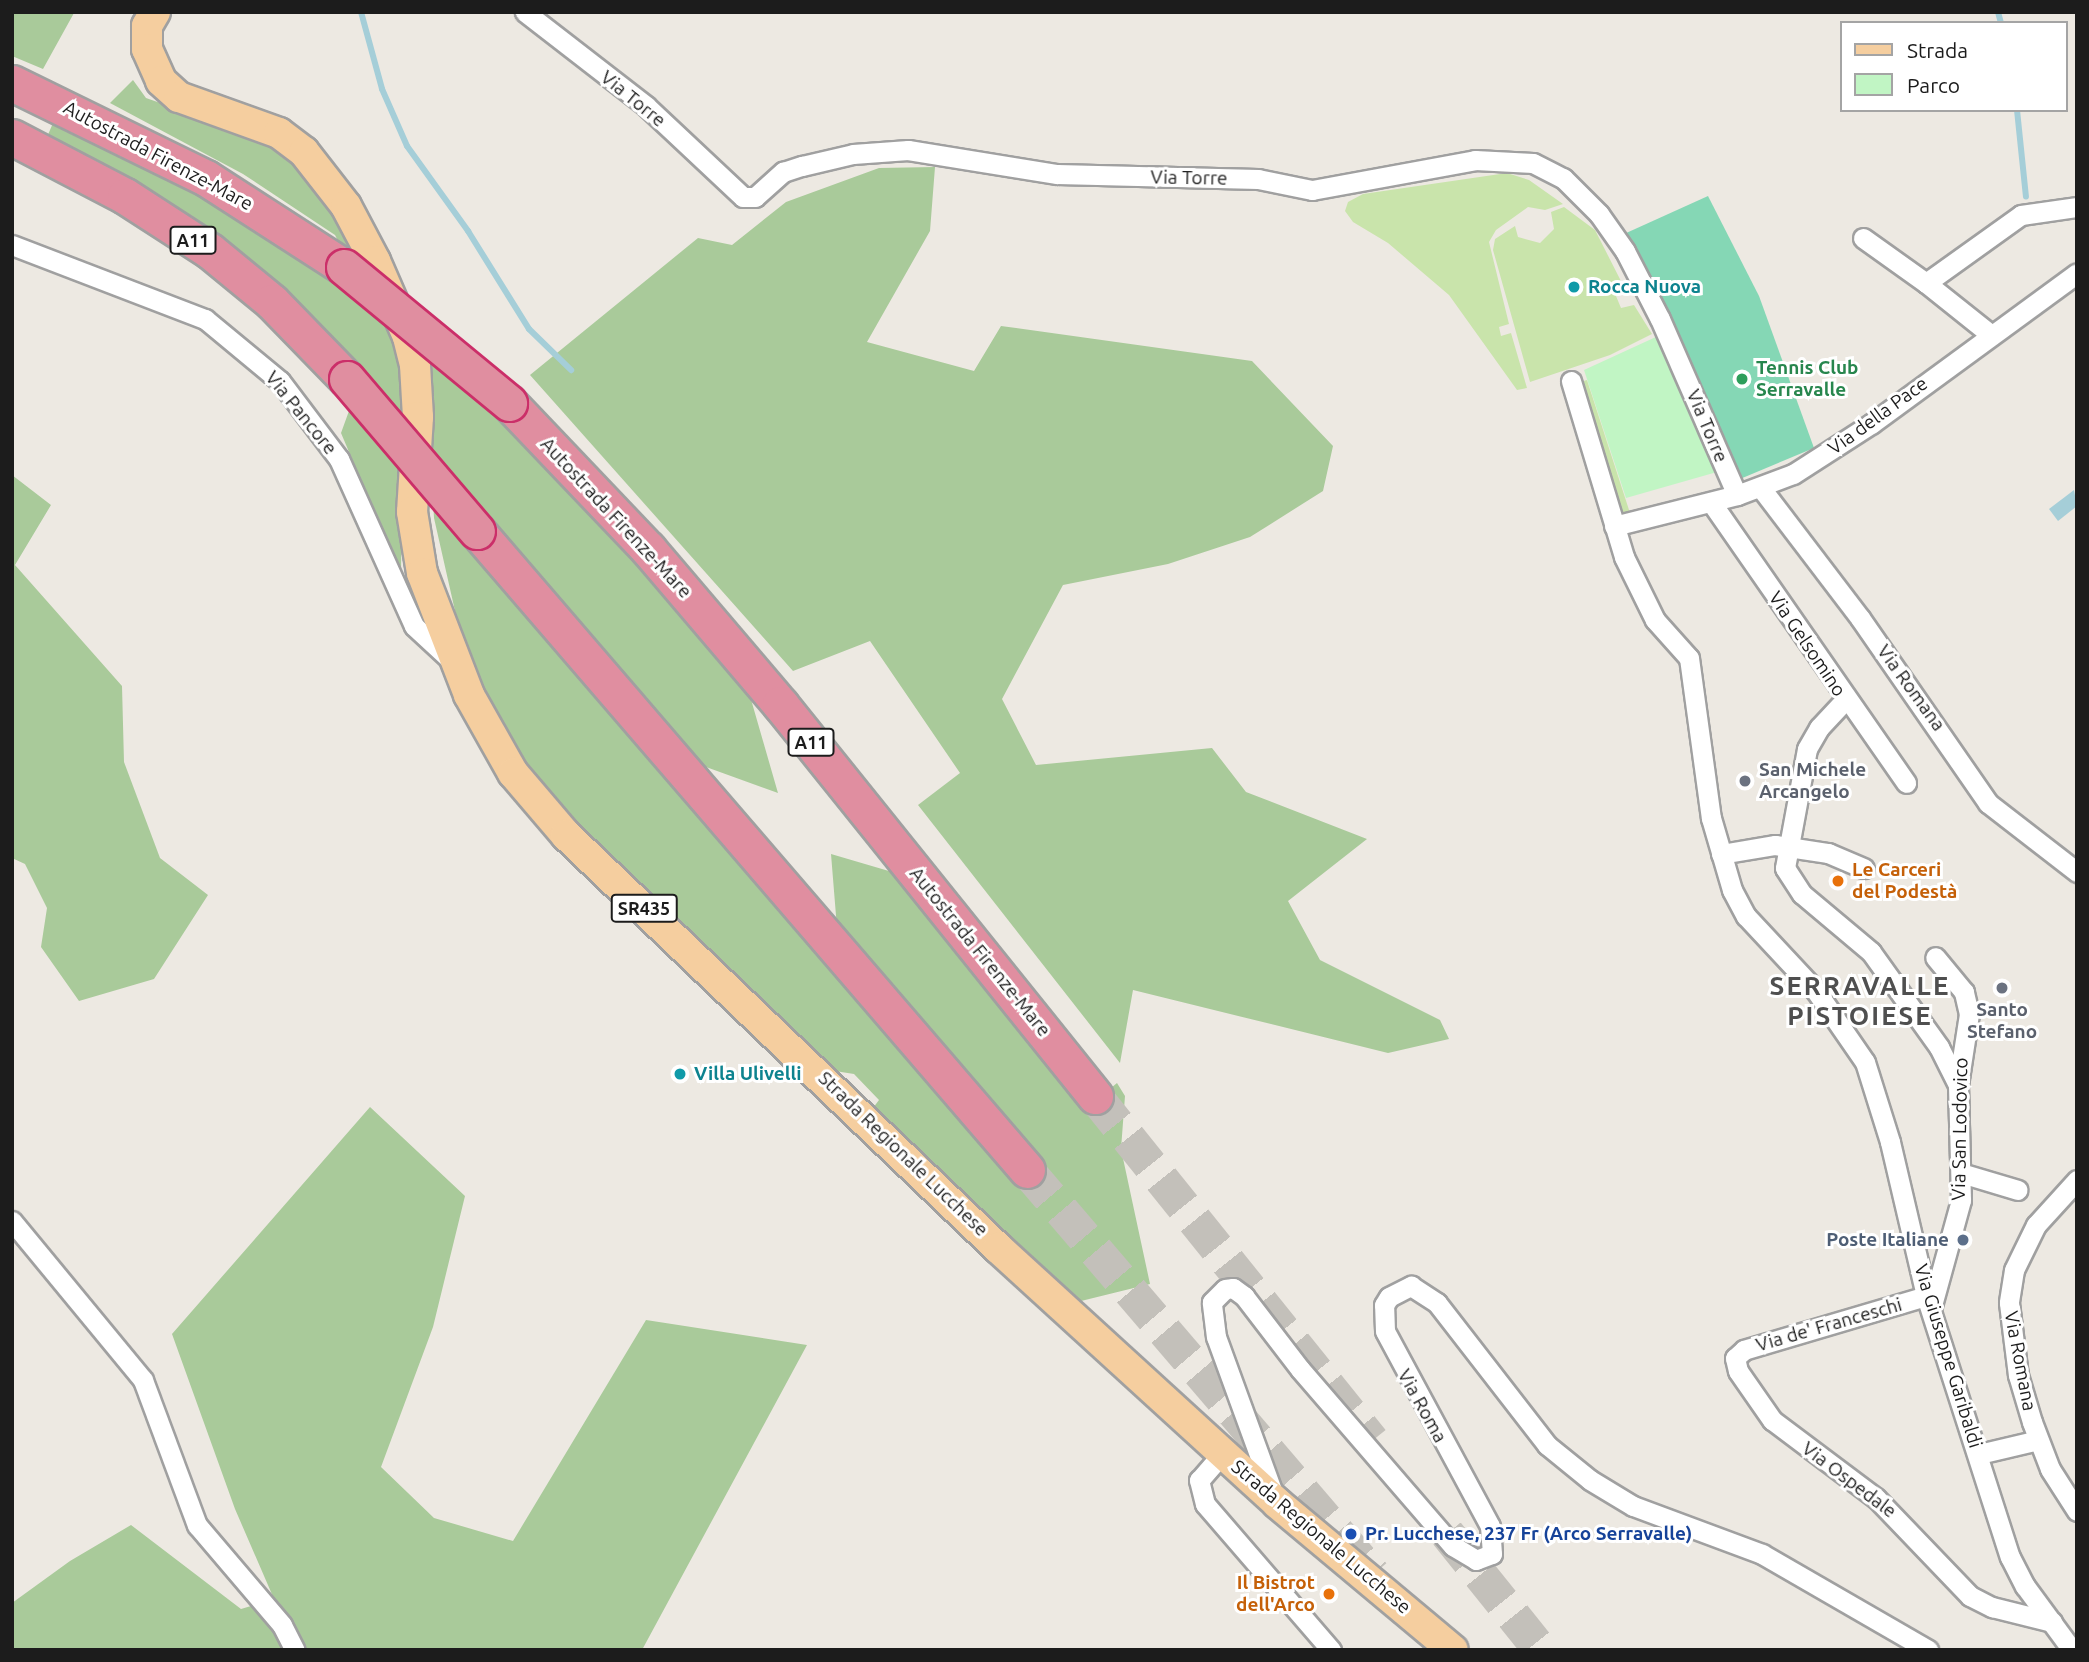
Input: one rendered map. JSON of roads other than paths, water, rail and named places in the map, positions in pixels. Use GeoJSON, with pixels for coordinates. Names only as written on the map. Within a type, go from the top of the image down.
{"type":"FeatureCollection","features":[{"type":"Feature","properties":{"kind":"highway","name":"Autostrada Firenze-Mare"},"geometry":{"type":"LineString","coordinates":[[12,83],[206,178],[344,267],[509,403],[648,549],[772,695],[1095,1096]]}},
{"type":"Feature","properties":{"kind":"highway","name":"A11"},"geometry":{"type":"LineString","coordinates":[[12,137],[125,196],[209,251],[272,302],[347,379],[1027,1170]]}},
{"type":"Feature","properties":{"kind":"main road","name":"Strada Regionale Lucchese"},"geometry":{"type":"LineString","coordinates":[[155,12],[147,26],[147,49],[161,81],[179,97],[279,133],[304,152],[346,206],[375,261],[412,349],[418,416],[414,535],[425,584],[456,664],[496,750],[566,835],[998,1248],[1277,1503],[1452,1650]]}},
{"type":"Feature","properties":{"kind":"street","name":"Via Torre"},"geometry":{"type":"LineString","coordinates":[[525,12],[646,106],[743,197],[755,197],[783,172],[802,166],[853,154],[908,150],[1057,174],[1258,179],[1312,190],[1475,160],[1533,163],[1563,178],[1599,214],[1625,251],[1660,319],[1737,495]]}},
{"type":"Feature","properties":{"kind":"street"},"geometry":{"type":"LineString","coordinates":[[1927,283],[2021,215],[2077,207]]}},
{"type":"Feature","properties":{"kind":"street"},"geometry":{"type":"LineString","coordinates":[[1863,238],[1927,283],[1990,334]]}},
{"type":"Feature","properties":{"kind":"street","name":"Via Pancore"},"geometry":{"type":"LineString","coordinates":[[12,244],[205,319],[280,382],[339,459],[414,626],[456,664]]}},
{"type":"Feature","properties":{"kind":"street","name":"Via della Pace"},"geometry":{"type":"LineString","coordinates":[[1614,526],[1737,495],[1793,474],[1871,425],[1990,334],[2077,274]]}},
{"type":"Feature","properties":{"kind":"street","name":"Via Giuseppe Garibaldi"},"geometry":{"type":"LineString","coordinates":[[1571,381],[1614,526],[1648,608],[1659,626],[1686,651],[1692,665],[1711,818],[1742,911],[1816,990],[1860,1051],[1890,1142],[1928,1303],[1979,1454],[2010,1557],[2072,1650]]}},
{"type":"Feature","properties":{"kind":"street","name":"Via Romana"},"geometry":{"type":"LineString","coordinates":[[1761,488],[1860,618],[1988,803],[2077,872]]}},
{"type":"Feature","properties":{"kind":"street","name":"Via Gelsomino"},"geometry":{"type":"LineString","coordinates":[[1711,502],[1845,700],[1906,783]]}},
{"type":"Feature","properties":{"kind":"street"},"geometry":{"type":"LineString","coordinates":[[1845,700],[1819,728],[1807,749],[1785,868],[1795,885],[1871,953],[1939,1047],[1958,1085]]}},
{"type":"Feature","properties":{"kind":"street"},"geometry":{"type":"LineString","coordinates":[[1721,854],[1770,845],[1828,853],[1864,868]]}},
{"type":"Feature","properties":{"kind":"street","name":"Via San Lodovico"},"geometry":{"type":"LineString","coordinates":[[1928,1303],[1959,1205],[1961,1173],[1958,1085],[1969,1014],[1964,992],[1935,957]]}},
{"type":"Feature","properties":{"kind":"street"},"geometry":{"type":"LineString","coordinates":[[1961,1173],[2018,1190]]}},
{"type":"Feature","properties":{"kind":"street","name":"Via Romana"},"geometry":{"type":"LineString","coordinates":[[2077,1180],[2036,1226],[2011,1284],[2014,1353],[2038,1440],[2077,1511]]}},
{"type":"Feature","properties":{"kind":"street"},"geometry":{"type":"LineString","coordinates":[[12,1221],[143,1380],[197,1525],[282,1625],[295,1650]]}},
{"type":"Feature","properties":{"kind":"street","name":"Via Roma"},"geometry":{"type":"LineString","coordinates":[[1277,1503],[1216,1337],[1212,1302],[1225,1289],[1233,1288],[1244,1296],[1300,1369],[1447,1540],[1472,1559],[1480,1561],[1492,1554],[1490,1526],[1385,1331],[1384,1305],[1389,1297],[1411,1286],[1437,1303],[1547,1445],[1590,1480],[1633,1506],[1762,1554],[1928,1650]]}},
{"type":"Feature","properties":{"kind":"street","name":"Via de' Franceschi"},"geometry":{"type":"LineString","coordinates":[[1735,1358],[1749,1348],[1928,1303]]}},
{"type":"Feature","properties":{"kind":"street","name":"Via Ospedale"},"geometry":{"type":"LineString","coordinates":[[1735,1358],[1748,1391],[1772,1420],[1876,1497],[1970,1596],[1992,1607],[2052,1622]]}},
{"type":"Feature","properties":{"kind":"street"},"geometry":{"type":"LineString","coordinates":[[1979,1454],[2038,1440]]}},
{"type":"Feature","properties":{"kind":"street"},"geometry":{"type":"LineString","coordinates":[[1222,1454],[1199,1480],[1205,1504],[1331,1650]]}},
{"type":"Feature","properties":{"kind":"water"},"geometry":{"type":"Polygon","coordinates":[[[2074,490],[2077,506],[2058,521],[2049,509],[2074,490]]]}},
{"type":"Feature","properties":{"kind":"waterway"},"geometry":{"type":"LineString","coordinates":[[361,12],[382,89],[407,146],[468,231],[529,329],[571,370]]}},
{"type":"Feature","properties":{"kind":"waterway"},"geometry":{"type":"LineString","coordinates":[[1998,12],[2000,21]]}},
{"type":"Feature","properties":{"kind":"waterway"},"geometry":{"type":"LineString","coordinates":[[2017,112],[2026,197]]}},
{"type":"Feature","properties":{"kind":"tunnel"},"geometry":{"type":"LineString","coordinates":[[1095,1096],[1372,1440]]}},
{"type":"Feature","properties":{"kind":"tunnel"},"geometry":{"type":"LineString","coordinates":[[1027,1170],[1373,1574]]}},
{"type":"Feature","properties":{"kind":"tunnel"},"geometry":{"type":"LineString","coordinates":[[1447,1533],[1541,1650]]}},
{"type":"Feature","properties":{"kind":"place","name":"Rocca Nuova"},"geometry":{"type":"Point","coordinates":[1574,287]}},
{"type":"Feature","properties":{"kind":"place","name":"Tennis Club Serravalle"},"geometry":{"type":"Point","coordinates":[1742,379]}},
{"type":"Feature","properties":{"kind":"place","name":"San Michele Arcangelo"},"geometry":{"type":"Point","coordinates":[1745,781]}},
{"type":"Feature","properties":{"kind":"place","name":"Le Carceri del Podestà"},"geometry":{"type":"Point","coordinates":[1838,881]}},
{"type":"Feature","properties":{"kind":"place","name":"Santo Stefano"},"geometry":{"type":"Point","coordinates":[2002,988]}},
{"type":"Feature","properties":{"kind":"place","name":"Villa Ulivelli"},"geometry":{"type":"Point","coordinates":[680,1074]}},
{"type":"Feature","properties":{"kind":"place","name":"Poste Italiane"},"geometry":{"type":"Point","coordinates":[1963,1240]}},
{"type":"Feature","properties":{"kind":"place","name":"Pr. Lucchese, 237 Fr (Arco Serravalle)"},"geometry":{"type":"Point","coordinates":[1351,1534]}},
{"type":"Feature","properties":{"kind":"place","name":"Il Bistrot dell'Arco"},"geometry":{"type":"Point","coordinates":[1329,1594]}},
{"type":"Feature","properties":{"kind":"district","name":"SERRAVALLE PISTOIESE"},"geometry":{"type":"Point","coordinates":[1860,1001]}}]}
